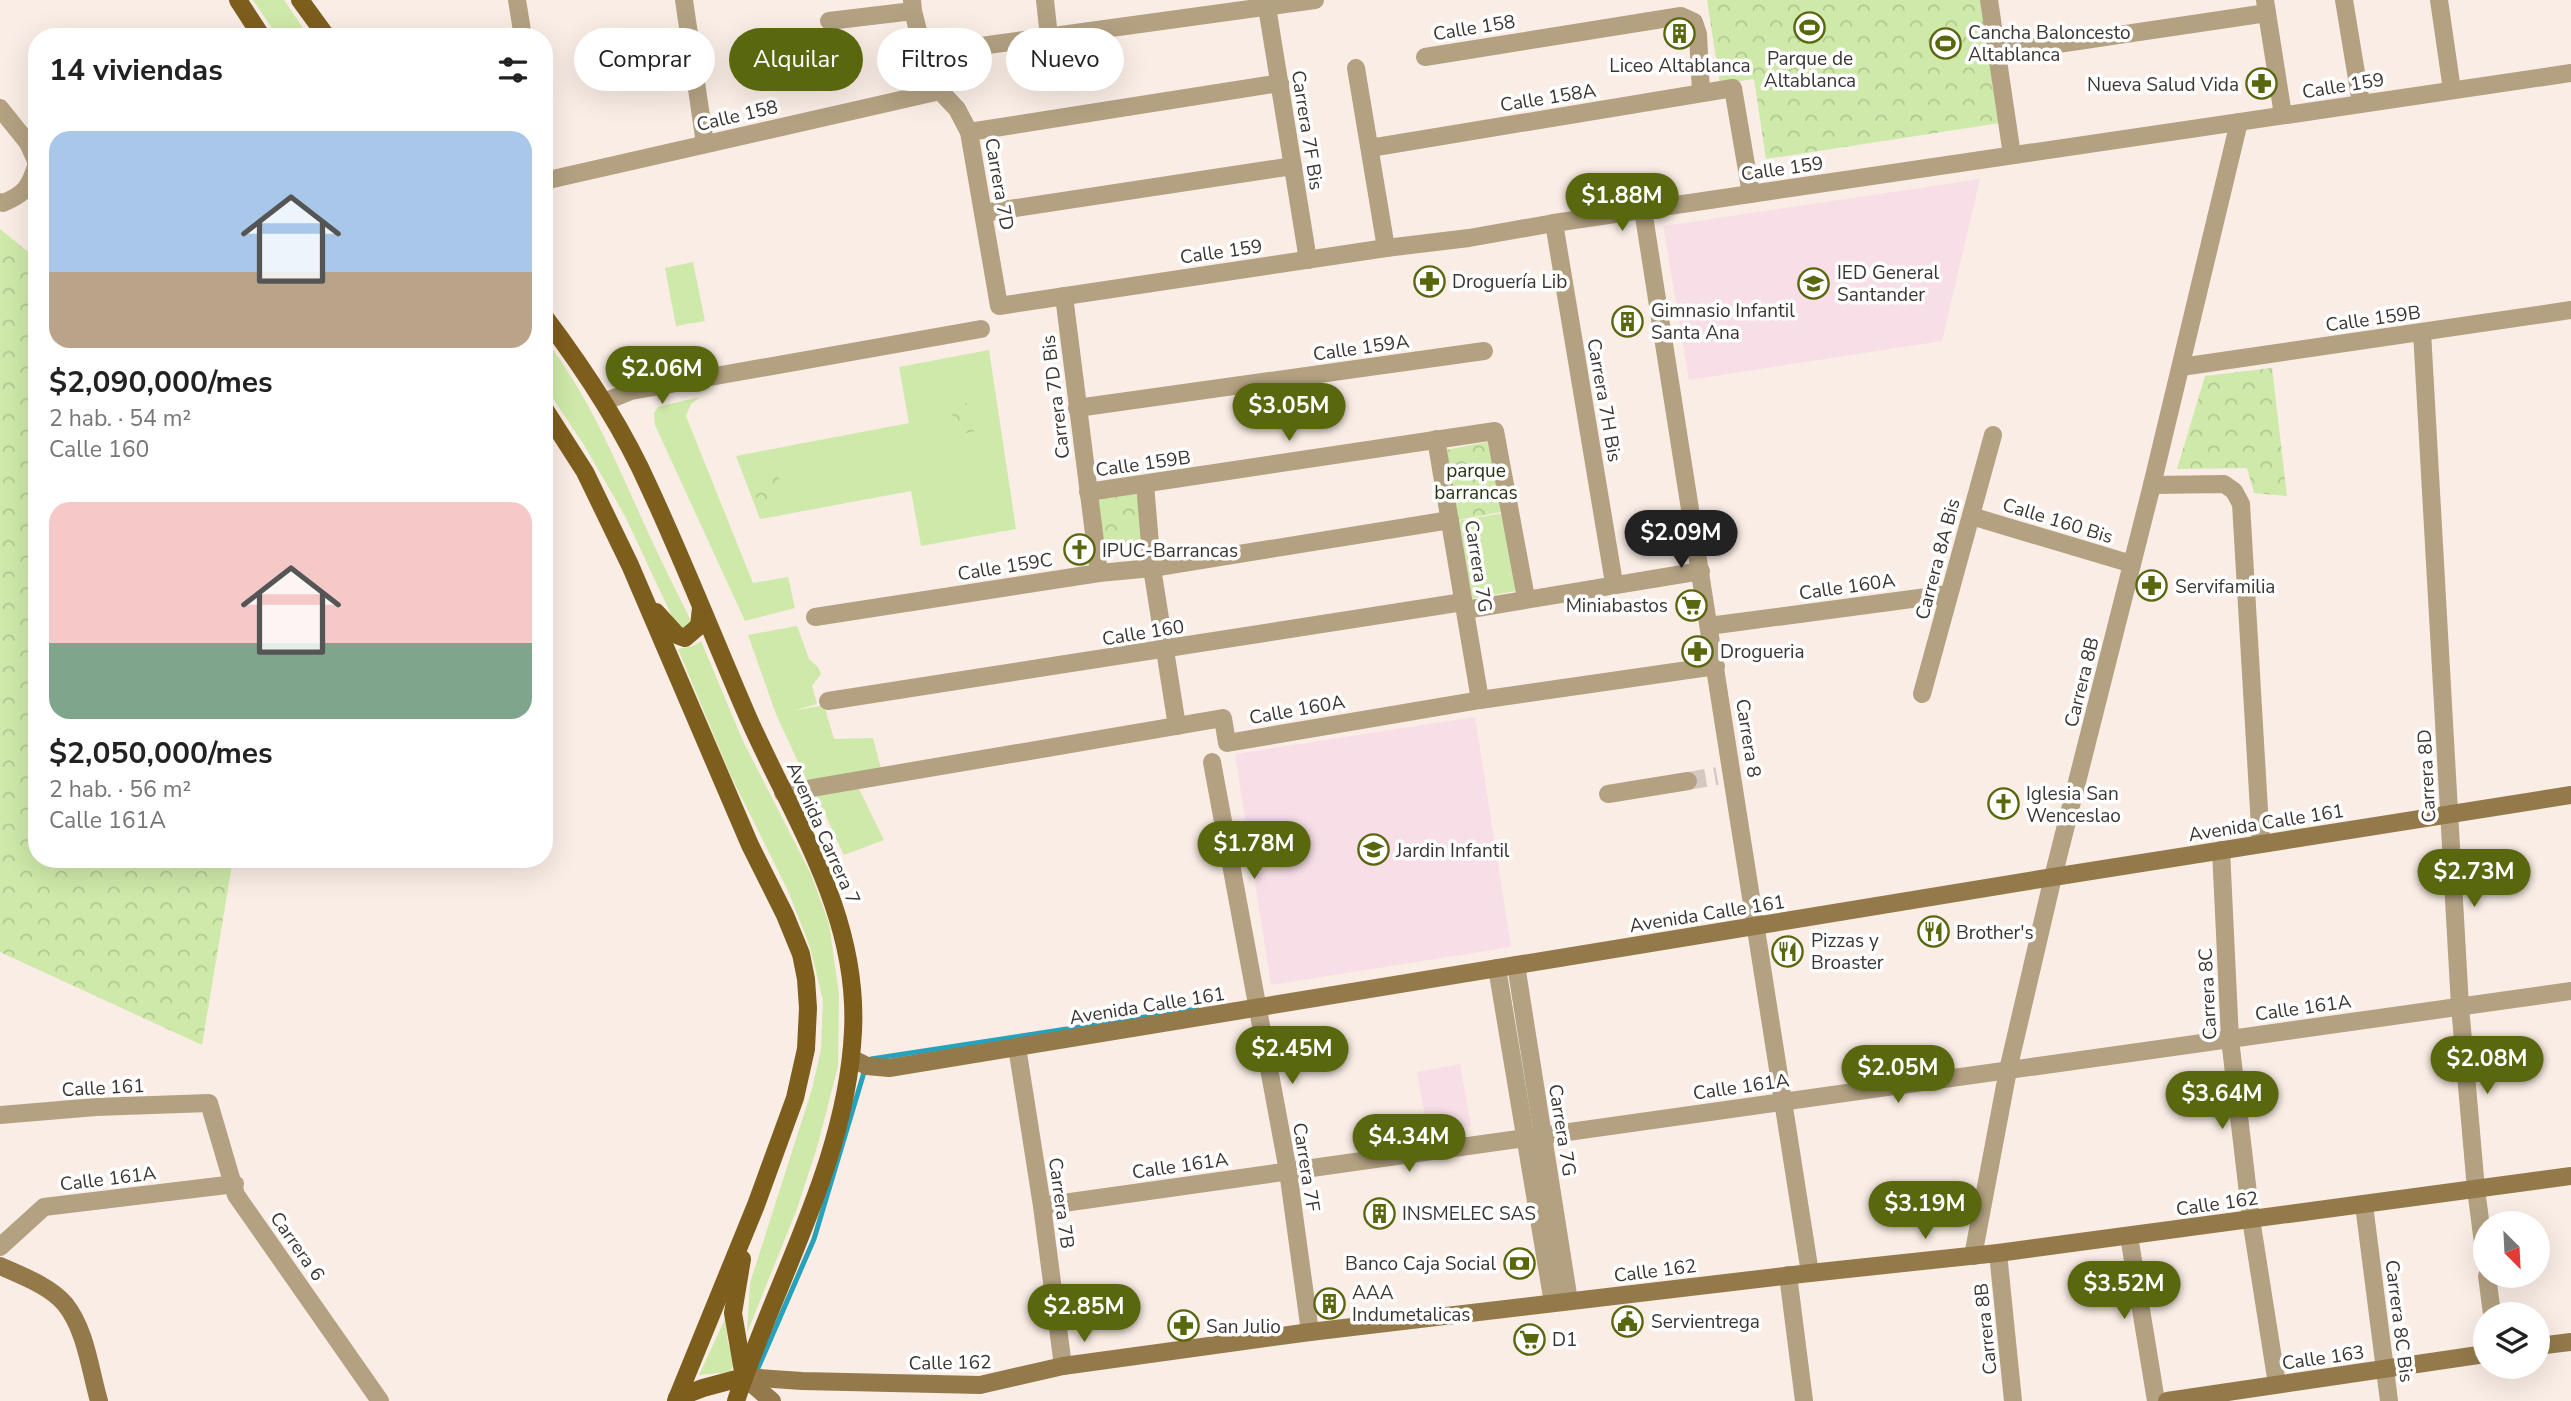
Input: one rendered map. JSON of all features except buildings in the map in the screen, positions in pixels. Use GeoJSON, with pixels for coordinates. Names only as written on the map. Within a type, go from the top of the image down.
{"type":"FeatureCollection","features":[{"type":"Feature","properties":{"kind":"main road"},"geometry":{"type":"LineString","coordinates":[[238,0],[256,28]]}},
{"type":"Feature","properties":{"kind":"main road"},"geometry":{"type":"LineString","coordinates":[[300,0],[320,28]]}},
{"type":"Feature","properties":{"kind":"main road","name":"Avenida Carrera 7"},"geometry":{"type":"LineString","coordinates":[[553,329],[604,402],[649,485],[783,793],[817,861],[836,907],[846,946],[853,998],[851,1058],[839,1115],[827,1161],[796,1250],[736,1401]]}},
{"type":"Feature","properties":{"kind":"main road"},"geometry":{"type":"LineString","coordinates":[[553,422],[585,472],[639,586],[750,845],[785,915],[801,954],[806,979],[806,1049],[795,1098],[677,1400]]}},
{"type":"Feature","properties":{"kind":"main road"},"geometry":{"type":"LineString","coordinates":[[639,586],[662,621],[677,635],[685,638],[699,626],[701,608]]}},
{"type":"Feature","properties":{"kind":"main road"},"geometry":{"type":"LineString","coordinates":[[677,1400],[703,1388],[744,1377],[733,1313],[750,1218]]}},
{"type":"Feature","properties":{"kind":"street"},"geometry":{"type":"LineString","coordinates":[[517,0],[522,28]]}},
{"type":"Feature","properties":{"kind":"street"},"geometry":{"type":"LineString","coordinates":[[684,0],[705,144]]}},
{"type":"Feature","properties":{"kind":"street"},"geometry":{"type":"LineString","coordinates":[[1045,0],[1048,28]]}},
{"type":"Feature","properties":{"kind":"street"},"geometry":{"type":"LineString","coordinates":[[1097,28],[1209,7],[1267,6],[1315,0]]}},
{"type":"Feature","properties":{"kind":"street"},"geometry":{"type":"LineString","coordinates":[[1660,0],[1661,19]]}},
{"type":"Feature","properties":{"kind":"street"},"geometry":{"type":"LineString","coordinates":[[1989,0],[2012,155]]}},
{"type":"Feature","properties":{"kind":"street"},"geometry":{"type":"LineString","coordinates":[[2344,0],[2361,103]]}},
{"type":"Feature","properties":{"kind":"street"},"geometry":{"type":"LineString","coordinates":[[2440,0],[2452,90]]}},
{"type":"Feature","properties":{"kind":"street"},"geometry":{"type":"LineString","coordinates":[[829,21],[913,6]]}},
{"type":"Feature","properties":{"kind":"street","name":"Carrera 7D"},"geometry":{"type":"LineString","coordinates":[[913,6],[918,28]]}},
{"type":"Feature","properties":{"kind":"street","name":"Carrera 7F Bis"},"geometry":{"type":"LineString","coordinates":[[1267,6],[1308,260]]}},
{"type":"Feature","properties":{"kind":"street"},"geometry":{"type":"LineString","coordinates":[[1997,53],[2266,6],[2283,115]]}},
{"type":"Feature","properties":{"kind":"street","name":"Calle 158"},"geometry":{"type":"LineString","coordinates":[[1425,57],[1681,16],[1694,22],[1698,34],[1701,93]]}},
{"type":"Feature","properties":{"kind":"street"},"geometry":{"type":"LineString","coordinates":[[1356,68],[1387,248]]}},
{"type":"Feature","properties":{"kind":"street","name":"Calle 159"},"geometry":{"type":"LineString","coordinates":[[999,306],[2571,72]]}},
{"type":"Feature","properties":{"kind":"street"},"geometry":{"type":"LineString","coordinates":[[969,132],[1279,83]]}},
{"type":"Feature","properties":{"kind":"street","name":"Calle 158A"},"geometry":{"type":"LineString","coordinates":[[1370,148],[1733,88],[1751,194]]}},
{"type":"Feature","properties":{"kind":"street","name":"Calle 158"},"geometry":{"type":"LineString","coordinates":[[553,179],[940,91]]}},
{"type":"Feature","properties":{"kind":"street","name":"Carrera 7D"},"geometry":{"type":"LineString","coordinates":[[940,91],[957,109],[969,132],[999,306]]}},
{"type":"Feature","properties":{"kind":"street"},"geometry":{"type":"LineString","coordinates":[[0,108],[28,143]]}},
{"type":"Feature","properties":{"kind":"street","name":"Carrera 8B"},"geometry":{"type":"LineString","coordinates":[[1973,1255],[2008,1070],[2053,877],[2152,485],[2238,122]]}},
{"type":"Feature","properties":{"kind":"street"},"geometry":{"type":"LineString","coordinates":[[983,213],[1293,166]]}},
{"type":"Feature","properties":{"kind":"street"},"geometry":{"type":"LineString","coordinates":[[0,202],[22,195],[28,185]]}},
{"type":"Feature","properties":{"kind":"street","name":"Carrera 8"},"geometry":{"type":"LineString","coordinates":[[1643,210],[1716,666],[1725,775],[1756,926],[1810,1273]]}},
{"type":"Feature","properties":{"kind":"street","name":"Carrera 7H Bis"},"geometry":{"type":"LineString","coordinates":[[1554,223],[1614,583]]}},
{"type":"Feature","properties":{"kind":"street","name":"Carrera 7D Bis"},"geometry":{"type":"LineString","coordinates":[[1064,296],[1099,573]]}},
{"type":"Feature","properties":{"kind":"street","name":"Calle 159B"},"geometry":{"type":"LineString","coordinates":[[2180,367],[2571,310]]}},
{"type":"Feature","properties":{"kind":"street"},"geometry":{"type":"LineString","coordinates":[[604,402],[636,390],[981,329]]}},
{"type":"Feature","properties":{"kind":"street","name":"Carrera 8D"},"geometry":{"type":"LineString","coordinates":[[2422,332],[2460,1006],[2479,1211]]}},
{"type":"Feature","properties":{"kind":"street","name":"Calle 159A"},"geometry":{"type":"LineString","coordinates":[[1077,408],[1484,351]]}},
{"type":"Feature","properties":{"kind":"street","name":"Calle 159B"},"geometry":{"type":"LineString","coordinates":[[1088,492],[1495,431],[1526,598]]}},
{"type":"Feature","properties":{"kind":"street","name":"Carrera 8A Bis"},"geometry":{"type":"LineString","coordinates":[[1922,694],[1993,435]]}},
{"type":"Feature","properties":{"kind":"street","name":"Carrera 7G"},"geometry":{"type":"LineString","coordinates":[[1436,439],[1480,700]]}},
{"type":"Feature","properties":{"kind":"street"},"geometry":{"type":"LineString","coordinates":[[1145,484],[1152,568],[1177,726]]}},
{"type":"Feature","properties":{"kind":"street"},"geometry":{"type":"LineString","coordinates":[[2152,485],[2224,484],[2234,491],[2241,504],[2261,844]]}},
{"type":"Feature","properties":{"kind":"street","name":"Calle 160 Bis"},"geometry":{"type":"LineString","coordinates":[[1971,516],[2132,564]]}},
{"type":"Feature","properties":{"kind":"street","name":"Calle 159C"},"geometry":{"type":"LineString","coordinates":[[815,617],[1099,573],[1152,568],[1450,520]]}},
{"type":"Feature","properties":{"kind":"street","name":"Calle 160"},"geometry":{"type":"LineString","coordinates":[[828,701],[1701,570]]}},
{"type":"Feature","properties":{"kind":"street","name":"Calle 160A"},"geometry":{"type":"LineString","coordinates":[[1709,626],[1950,594]]}},
{"type":"Feature","properties":{"kind":"street","name":"Calle 160A"},"geometry":{"type":"LineString","coordinates":[[783,793],[1223,718],[1227,743],[1480,700],[1716,666]]}},
{"type":"Feature","properties":{"kind":"street","name":"Carrera 7F"},"geometry":{"type":"LineString","coordinates":[[1212,762],[1288,1171],[1310,1332]]}},
{"type":"Feature","properties":{"kind":"street"},"geometry":{"type":"LineString","coordinates":[[1608,794],[1688,781]]}},
{"type":"Feature","properties":{"kind":"street","name":"Avenida Calle 161"},"geometry":{"type":"LineString","coordinates":[[851,1058],[867,1066],[889,1068],[2571,795]]}},
{"type":"Feature","properties":{"kind":"street","name":"Carrera 8C"},"geometry":{"type":"LineString","coordinates":[[2221,850],[2230,1039],[2251,1219],[2277,1384]]}},
{"type":"Feature","properties":{"kind":"street","name":"Carrera 7G"},"geometry":{"type":"LineString","coordinates":[[1516,965],[1534,1137]]}},
{"type":"Feature","properties":{"kind":"street","name":"Carrera 7G"},"geometry":{"type":"LineString","coordinates":[[1497,968],[1534,1137],[1561,1302]]}},
{"type":"Feature","properties":{"kind":"street","name":"Calle 161A"},"geometry":{"type":"LineString","coordinates":[[1042,1206],[2571,991]]}},
{"type":"Feature","properties":{"kind":"street","name":"Carrera 7B"},"geometry":{"type":"LineString","coordinates":[[1017,1047],[1063,1366]]}},
{"type":"Feature","properties":{"kind":"street","name":"Calle 161"},"geometry":{"type":"LineString","coordinates":[[0,1115],[96,1107],[209,1103]]}},
{"type":"Feature","properties":{"kind":"street","name":"Carrera 6"},"geometry":{"type":"LineString","coordinates":[[209,1103],[235,1184],[236,1195],[380,1401]]}},
{"type":"Feature","properties":{"kind":"street","name":"Calle 162"},"geometry":{"type":"LineString","coordinates":[[744,1377],[981,1385],[1063,1366],[1310,1332],[1998,1253],[2571,1176]]}},
{"type":"Feature","properties":{"kind":"street","name":"Calle 161A"},"geometry":{"type":"LineString","coordinates":[[0,1247],[44,1207],[235,1184]]}},
{"type":"Feature","properties":{"kind":"street","name":"Carrera 8C Bis"},"geometry":{"type":"LineString","coordinates":[[2364,1205],[2389,1401]]}},
{"type":"Feature","properties":{"kind":"street"},"geometry":{"type":"LineString","coordinates":[[2129,1236],[2156,1401]]}},
{"type":"Feature","properties":{"kind":"street","name":"Carrera 8B"},"geometry":{"type":"LineString","coordinates":[[1998,1253],[2013,1401]]}},
{"type":"Feature","properties":{"kind":"street"},"geometry":{"type":"LineString","coordinates":[[0,1266],[28,1278],[64,1302],[80,1331],[99,1401]]}},
{"type":"Feature","properties":{"kind":"street"},"geometry":{"type":"LineString","coordinates":[[1788,1275],[1804,1401]]}},
{"type":"Feature","properties":{"kind":"street"},"geometry":{"type":"LineString","coordinates":[[2550,1345],[2571,1342]]}},
{"type":"Feature","properties":{"kind":"street","name":"Calle 163"},"geometry":{"type":"LineString","coordinates":[[2166,1401],[2473,1356]]}},
{"type":"Feature","properties":{"kind":"street"},"geometry":{"type":"LineString","coordinates":[[744,1377],[772,1401]]}},
{"type":"Feature","properties":{"kind":"shaded area","name":"IED General Santander"},"geometry":{"type":"Polygon","coordinates":[[[1980,179],[1942,341],[1689,380],[1663,226],[1980,179]]]}},
{"type":"Feature","properties":{"kind":"shaded area","name":"Jardin Infantil"},"geometry":{"type":"Polygon","coordinates":[[[1475,717],[1511,947],[1271,985],[1235,754],[1475,717]]]}},
{"type":"Feature","properties":{"kind":"shaded area"},"geometry":{"type":"Polygon","coordinates":[[[1460,1064],[1471,1126],[1428,1134],[1417,1072],[1460,1064]]]}},
{"type":"Feature","properties":{"kind":"green space"},"geometry":{"type":"Polygon","coordinates":[[[253,0],[284,0],[303,28],[272,28],[253,0]]]}},
{"type":"Feature","properties":{"kind":"green space"},"geometry":{"type":"Polygon","coordinates":[[[1707,0],[1982,0],[2000,123],[1766,159],[1754,79],[1720,84],[1707,0]]]}},
{"type":"Feature","properties":{"kind":"green space"},"geometry":{"type":"Polygon","coordinates":[[[0,229],[28,252],[28,868],[232,868],[202,1045],[0,952],[0,229]]]}},
{"type":"Feature","properties":{"kind":"green space"},"geometry":{"type":"Polygon","coordinates":[[[693,262],[705,321],[676,326],[665,268],[693,262]]]}},
{"type":"Feature","properties":{"kind":"green space"},"geometry":{"type":"Polygon","coordinates":[[[553,350],[577,386],[604,436],[692,623],[686,629],[677,627],[625,516],[584,445],[553,398],[553,350]]]}},
{"type":"Feature","properties":{"kind":"green space"},"geometry":{"type":"Polygon","coordinates":[[[989,350],[1016,529],[921,546],[911,491],[760,519],[736,456],[909,423],[899,367],[989,350]]]}},
{"type":"Feature","properties":{"kind":"green space"},"geometry":{"type":"Polygon","coordinates":[[[2272,368],[2287,496],[2254,493],[2247,468],[2177,469],[2205,376],[2272,368]]]}},
{"type":"Feature","properties":{"kind":"green space"},"geometry":{"type":"Polygon","coordinates":[[[700,397],[691,404],[686,416],[753,583],[788,577],[795,608],[745,621],[655,425],[654,413],[658,407],[700,397]]]}},
{"type":"Feature","properties":{"kind":"green space"},"geometry":{"type":"Polygon","coordinates":[[[967,403],[978,407],[982,418],[978,429],[967,433],[956,429],[952,418],[956,407],[967,403]]]}},
{"type":"Feature","properties":{"kind":"green space","name":"parque barrancas"},"geometry":{"type":"Polygon","coordinates":[[[1493,441],[1506,511],[1458,520],[1445,450],[1493,441]]]}},
{"type":"Feature","properties":{"kind":"green space"},"geometry":{"type":"Polygon","coordinates":[[[768,473],[779,477],[783,488],[779,499],[768,503],[757,499],[753,488],[757,477],[768,473]]]}},
{"type":"Feature","properties":{"kind":"green space"},"geometry":{"type":"Polygon","coordinates":[[[1141,490],[1150,546],[1100,554],[1090,499],[1141,490]]]}},
{"type":"Feature","properties":{"kind":"green space"},"geometry":{"type":"Polygon","coordinates":[[[1510,512],[1522,590],[1470,599],[1457,521],[1510,512]]]}},
{"type":"Feature","properties":{"kind":"green space"},"geometry":{"type":"Polygon","coordinates":[[[797,626],[809,659],[821,674],[812,686],[817,704],[793,711],[824,705],[834,739],[873,738],[883,776],[810,788],[776,714],[748,635],[797,626]]]}},
{"type":"Feature","properties":{"kind":"green space"},"geometry":{"type":"Polygon","coordinates":[[[701,641],[743,741],[811,874],[829,923],[839,995],[838,1066],[818,1144],[797,1209],[747,1333],[750,1283],[812,1089],[821,1049],[823,1000],[810,947],[789,893],[730,774],[678,649],[701,641]]]}},
{"type":"Feature","properties":{"kind":"green space"},"geometry":{"type":"Polygon","coordinates":[[[857,785],[884,840],[844,855],[816,795],[857,785]]]}},
{"type":"Feature","properties":{"kind":"green space"},"geometry":{"type":"Polygon","coordinates":[[[725,1319],[734,1364],[730,1372],[699,1375],[725,1319]]]}},
{"type":"Feature","properties":{"kind":"waterway"},"geometry":{"type":"LineString","coordinates":[[871,1059],[1197,1009]]}},
{"type":"Feature","properties":{"kind":"waterway"},"geometry":{"type":"LineString","coordinates":[[755,1375],[814,1239],[865,1069]]}},
{"type":"Feature","properties":{"kind":"tunnel"},"geometry":{"type":"LineString","coordinates":[[1688,781],[1717,776]]}},
{"type":"Feature","properties":{"kind":"place","name":"Parque de Altablanca"},"geometry":{"type":"Point","coordinates":[1810,27]}},
{"type":"Feature","properties":{"kind":"place","name":"Liceo Altablanca"},"geometry":{"type":"Point","coordinates":[1680,34]}},
{"type":"Feature","properties":{"kind":"place","name":"Cancha Baloncesto Altablanca"},"geometry":{"type":"Point","coordinates":[1945,43]}},
{"type":"Feature","properties":{"kind":"place","name":"Nueva Salud Vida"},"geometry":{"type":"Point","coordinates":[2262,84]}},
{"type":"Feature","properties":{"kind":"place","name":"Droguería Lib"},"geometry":{"type":"Point","coordinates":[1429,281]}},
{"type":"Feature","properties":{"kind":"place","name":"IED General Santander"},"geometry":{"type":"Point","coordinates":[1814,283]}},
{"type":"Feature","properties":{"kind":"place","name":"Gimnasio Infantil Santa Ana"},"geometry":{"type":"Point","coordinates":[1628,321]}},
{"type":"Feature","properties":{"kind":"place","name":"IPUC-Barrancas"},"geometry":{"type":"Point","coordinates":[1079,550]}},
{"type":"Feature","properties":{"kind":"place","name":"Servifamilia"},"geometry":{"type":"Point","coordinates":[2152,586]}},
{"type":"Feature","properties":{"kind":"place","name":"Miniabastos"},"geometry":{"type":"Point","coordinates":[1691,605]}},
{"type":"Feature","properties":{"kind":"place","name":"Drogueria"},"geometry":{"type":"Point","coordinates":[1697,651]}},
{"type":"Feature","properties":{"kind":"place","name":"Iglesia San Wenceslao"},"geometry":{"type":"Point","coordinates":[2003,804]}},
{"type":"Feature","properties":{"kind":"place","name":"Jardin Infantil"},"geometry":{"type":"Point","coordinates":[1373,850]}},
{"type":"Feature","properties":{"kind":"place","name":"Brother's"},"geometry":{"type":"Point","coordinates":[1933,932]}},
{"type":"Feature","properties":{"kind":"place","name":"Pizzas y Broaster"},"geometry":{"type":"Point","coordinates":[1788,951]}},
{"type":"Feature","properties":{"kind":"place","name":"INSMELEC SAS"},"geometry":{"type":"Point","coordinates":[1379,1213]}},
{"type":"Feature","properties":{"kind":"place","name":"Banco Caja Social"},"geometry":{"type":"Point","coordinates":[1519,1263]}},
{"type":"Feature","properties":{"kind":"place","name":"AAA Indumetalicas"},"geometry":{"type":"Point","coordinates":[1329,1303]}},
{"type":"Feature","properties":{"kind":"place","name":"Servientrega"},"geometry":{"type":"Point","coordinates":[1628,1321]}},
{"type":"Feature","properties":{"kind":"place","name":"San Julio"},"geometry":{"type":"Point","coordinates":[1183,1326]}},
{"type":"Feature","properties":{"kind":"place","name":"D1"},"geometry":{"type":"Point","coordinates":[1529,1339]}}]}
